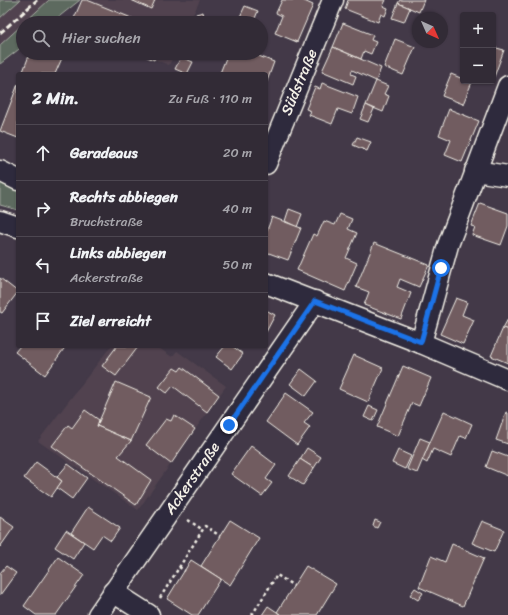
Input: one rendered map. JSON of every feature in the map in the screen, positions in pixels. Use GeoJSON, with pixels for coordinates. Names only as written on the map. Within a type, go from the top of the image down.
{"type":"FeatureCollection","features":[{"type":"Feature","properties":{"kind":"street","name":"Südstraße"},"geometry":{"type":"LineString","coordinates":[[268,159],[333,0]]}},
{"type":"Feature","properties":{"kind":"street"},"geometry":{"type":"LineString","coordinates":[[421,342],[448,245],[508,86]]}},
{"type":"Feature","properties":{"kind":"street"},"geometry":{"type":"LineString","coordinates":[[0,171],[16,179]]}},
{"type":"Feature","properties":{"kind":"street"},"geometry":{"type":"LineString","coordinates":[[475,171],[508,176]]}},
{"type":"Feature","properties":{"kind":"street"},"geometry":{"type":"LineString","coordinates":[[0,221],[16,226]]}},
{"type":"Feature","properties":{"kind":"street"},"geometry":{"type":"LineString","coordinates":[[268,284],[421,342],[508,380]]}},
{"type":"Feature","properties":{"kind":"street","name":"Ackerstraße"},"geometry":{"type":"LineString","coordinates":[[98,615],[315,301]]}},
{"type":"Feature","properties":{"kind":"street"},"geometry":{"type":"LineString","coordinates":[[113,592],[153,609]]}},
{"type":"Feature","properties":{"kind":"path"},"geometry":{"type":"LineString","coordinates":[[153,609],[205,526],[220,536]]}},
{"type":"Feature","properties":{"kind":"path"},"geometry":{"type":"LineString","coordinates":[[179,567],[185,571]]}},
{"type":"Feature","properties":{"kind":"path"},"geometry":{"type":"LineString","coordinates":[[252,615],[278,575],[294,586]]}},
{"type":"Feature","properties":{"kind":"shaded area"},"geometry":{"type":"Polygon","coordinates":[[[20,0],[49,0],[32,16],[16,16],[16,30],[0,45],[0,18],[20,0]]]}},
{"type":"Feature","properties":{"kind":"shaded area"},"geometry":{"type":"Polygon","coordinates":[[[87,0],[200,0],[192,16],[113,16],[87,0]]]}},
{"type":"Feature","properties":{"kind":"shaded area"},"geometry":{"type":"Polygon","coordinates":[[[156,60],[172,60],[169,65],[156,60]]]}},
{"type":"Feature","properties":{"kind":"shaded area"},"geometry":{"type":"Polygon","coordinates":[[[109,348],[159,348],[172,357],[177,351],[226,386],[138,510],[38,441],[109,348]]]}},
{"type":"Feature","properties":{"kind":"green space"},"geometry":{"type":"Polygon","coordinates":[[[0,0],[20,0],[0,18],[0,0]]]}},
{"type":"Feature","properties":{"kind":"green space"},"geometry":{"type":"Polygon","coordinates":[[[49,0],[80,0],[60,16],[32,16],[49,0]]]}},
{"type":"Feature","properties":{"kind":"green space"},"geometry":{"type":"Polygon","coordinates":[[[16,30],[16,51],[0,64],[0,45],[16,30]]]}},
{"type":"Feature","properties":{"kind":"green space"},"geometry":{"type":"Polygon","coordinates":[[[0,179],[16,186],[16,209],[0,205],[0,179]]]}},
{"type":"Feature","properties":{"kind":"building"},"geometry":{"type":"Polygon","coordinates":[[[82,0],[87,0],[127,16],[75,16],[82,0]]]}},
{"type":"Feature","properties":{"kind":"building"},"geometry":{"type":"Polygon","coordinates":[[[131,0],[155,0],[151,9],[131,0]]]}},
{"type":"Feature","properties":{"kind":"building"},"geometry":{"type":"Polygon","coordinates":[[[282,0],[302,0],[313,5],[297,42],[275,33],[282,16],[276,13],[282,0]]]}},
{"type":"Feature","properties":{"kind":"building"},"geometry":{"type":"Polygon","coordinates":[[[348,0],[386,0],[383,6],[388,8],[385,16],[381,14],[378,22],[345,9],[348,0]]]}},
{"type":"Feature","properties":{"kind":"building"},"geometry":{"type":"Polygon","coordinates":[[[400,0],[424,0],[419,12],[398,3],[400,0]]]}},
{"type":"Feature","properties":{"kind":"building"},"geometry":{"type":"Polygon","coordinates":[[[398,3],[410,8],[404,22],[392,18],[398,3]]]}},
{"type":"Feature","properties":{"kind":"building"},"geometry":{"type":"Polygon","coordinates":[[[245,6],[258,11],[256,16],[240,16],[245,6]]]}},
{"type":"Feature","properties":{"kind":"building"},"geometry":{"type":"Polygon","coordinates":[[[203,12],[204,16],[196,16],[196,14],[203,12]]]}},
{"type":"Feature","properties":{"kind":"building"},"geometry":{"type":"Polygon","coordinates":[[[343,23],[373,35],[371,40],[376,42],[371,54],[364,51],[361,59],[333,47],[343,23]]]}},
{"type":"Feature","properties":{"kind":"building"},"geometry":{"type":"Polygon","coordinates":[[[395,39],[415,48],[403,75],[384,67],[395,39]]]}},
{"type":"Feature","properties":{"kind":"building"},"geometry":{"type":"Polygon","coordinates":[[[333,47],[381,68],[376,81],[352,70],[351,74],[356,76],[353,84],[322,71],[333,47]]]}},
{"type":"Feature","properties":{"kind":"building"},"geometry":{"type":"Polygon","coordinates":[[[496,48],[504,50],[496,72],[496,48]]]}},
{"type":"Feature","properties":{"kind":"building"},"geometry":{"type":"Polygon","coordinates":[[[27,60],[61,60],[56,72],[23,72],[27,60]]]}},
{"type":"Feature","properties":{"kind":"building"},"geometry":{"type":"Polygon","coordinates":[[[180,60],[188,60],[193,62],[188,72],[182,72],[175,69],[180,60]]]}},
{"type":"Feature","properties":{"kind":"building"},"geometry":{"type":"Polygon","coordinates":[[[225,60],[268,60],[274,62],[268,78],[268,72],[220,72],[225,60]]]}},
{"type":"Feature","properties":{"kind":"building"},"geometry":{"type":"Polygon","coordinates":[[[451,74],[460,78],[460,84],[471,84],[463,104],[442,96],[451,74]]]}},
{"type":"Feature","properties":{"kind":"building"},"geometry":{"type":"Polygon","coordinates":[[[376,81],[388,86],[384,94],[389,96],[383,112],[366,105],[376,81]]]}},
{"type":"Feature","properties":{"kind":"building"},"geometry":{"type":"Polygon","coordinates":[[[322,83],[358,97],[352,114],[338,109],[332,124],[309,115],[311,111],[306,109],[315,87],[320,89],[322,83]]]}},
{"type":"Feature","properties":{"kind":"building"},"geometry":{"type":"Polygon","coordinates":[[[16,89],[16,137],[0,131],[16,89]]]}},
{"type":"Feature","properties":{"kind":"building"},"geometry":{"type":"Polygon","coordinates":[[[366,105],[374,109],[368,122],[360,119],[366,105]]]}},
{"type":"Feature","properties":{"kind":"building"},"geometry":{"type":"Polygon","coordinates":[[[449,109],[479,121],[462,162],[445,155],[451,140],[439,135],[449,109]]]}},
{"type":"Feature","properties":{"kind":"building"},"geometry":{"type":"Polygon","coordinates":[[[357,137],[371,142],[367,151],[353,145],[357,137]]]}},
{"type":"Feature","properties":{"kind":"building"},"geometry":{"type":"Polygon","coordinates":[[[480,203],[508,213],[508,226],[501,245],[472,235],[475,227],[471,226],[480,203]]]}},
{"type":"Feature","properties":{"kind":"building"},"geometry":{"type":"Polygon","coordinates":[[[289,209],[302,214],[297,227],[285,221],[289,209]]]}},
{"type":"Feature","properties":{"kind":"building"},"geometry":{"type":"Polygon","coordinates":[[[340,214],[352,219],[348,229],[357,233],[346,258],[357,263],[345,291],[297,270],[313,234],[317,236],[324,221],[335,225],[340,214]]]}},
{"type":"Feature","properties":{"kind":"building"},"geometry":{"type":"Polygon","coordinates":[[[272,217],[301,228],[288,260],[268,253],[268,228],[272,217]]]}},
{"type":"Feature","properties":{"kind":"building"},"geometry":{"type":"Polygon","coordinates":[[[374,243],[429,265],[419,287],[400,279],[397,287],[411,293],[401,319],[364,305],[369,292],[356,287],[374,243]]]}},
{"type":"Feature","properties":{"kind":"building"},"geometry":{"type":"Polygon","coordinates":[[[0,278],[16,290],[16,295],[2,313],[0,312],[0,278]]]}},
{"type":"Feature","properties":{"kind":"building"},"geometry":{"type":"Polygon","coordinates":[[[456,298],[467,302],[462,315],[474,320],[463,344],[440,334],[456,298]]]}},
{"type":"Feature","properties":{"kind":"building"},"geometry":{"type":"Polygon","coordinates":[[[268,311],[275,315],[268,328],[268,311]]]}},
{"type":"Feature","properties":{"kind":"building"},"geometry":{"type":"Polygon","coordinates":[[[508,319],[508,330],[503,328],[508,319]]]}},
{"type":"Feature","properties":{"kind":"building"},"geometry":{"type":"Polygon","coordinates":[[[503,328],[508,330],[508,363],[491,356],[503,328]]]}},
{"type":"Feature","properties":{"kind":"building"},"geometry":{"type":"Polygon","coordinates":[[[18,348],[65,348],[45,375],[15,352],[18,348]]]}},
{"type":"Feature","properties":{"kind":"building"},"geometry":{"type":"Polygon","coordinates":[[[116,348],[137,348],[116,376],[102,366],[116,348]]]}},
{"type":"Feature","properties":{"kind":"building"},"geometry":{"type":"Polygon","coordinates":[[[223,348],[235,348],[243,354],[232,369],[216,357],[223,348]]]}},
{"type":"Feature","properties":{"kind":"building"},"geometry":{"type":"Polygon","coordinates":[[[354,355],[383,368],[368,402],[339,389],[354,355]]]}},
{"type":"Feature","properties":{"kind":"building"},"geometry":{"type":"Polygon","coordinates":[[[403,366],[431,378],[419,406],[412,403],[398,436],[377,427],[403,366]]]}},
{"type":"Feature","properties":{"kind":"building"},"geometry":{"type":"Polygon","coordinates":[[[182,367],[219,395],[207,412],[173,386],[167,393],[159,387],[174,368],[179,371],[182,367]]]}},
{"type":"Feature","properties":{"kind":"building"},"geometry":{"type":"Polygon","coordinates":[[[301,369],[317,381],[306,396],[290,384],[301,369]]]}},
{"type":"Feature","properties":{"kind":"building"},"geometry":{"type":"Polygon","coordinates":[[[116,382],[151,397],[131,441],[97,426],[116,382]]]}},
{"type":"Feature","properties":{"kind":"building"},"geometry":{"type":"Polygon","coordinates":[[[286,393],[313,412],[304,423],[310,427],[297,445],[266,422],[286,393]]]}},
{"type":"Feature","properties":{"kind":"building"},"geometry":{"type":"Polygon","coordinates":[[[369,406],[378,410],[373,421],[364,417],[369,406]]]}},
{"type":"Feature","properties":{"kind":"building"},"geometry":{"type":"Polygon","coordinates":[[[85,410],[99,420],[97,426],[131,441],[118,456],[151,480],[136,505],[52,446],[68,425],[72,428],[85,410]]]}},
{"type":"Feature","properties":{"kind":"building"},"geometry":{"type":"Polygon","coordinates":[[[444,411],[472,424],[466,438],[460,436],[451,457],[433,449],[427,463],[422,460],[444,411]]]}},
{"type":"Feature","properties":{"kind":"building"},"geometry":{"type":"Polygon","coordinates":[[[506,412],[508,413],[508,444],[496,440],[506,412]]]}},
{"type":"Feature","properties":{"kind":"building"},"geometry":{"type":"Polygon","coordinates":[[[174,415],[195,429],[171,464],[146,445],[166,419],[171,421],[174,415]]]}},
{"type":"Feature","properties":{"kind":"building"},"geometry":{"type":"Polygon","coordinates":[[[420,438],[430,442],[417,473],[407,469],[420,438]]]}},
{"type":"Feature","properties":{"kind":"building"},"geometry":{"type":"Polygon","coordinates":[[[251,446],[276,465],[266,479],[272,483],[262,496],[231,474],[251,446]]]}},
{"type":"Feature","properties":{"kind":"building"},"geometry":{"type":"Polygon","coordinates":[[[307,448],[321,457],[314,468],[300,459],[307,448]]]}},
{"type":"Feature","properties":{"kind":"building"},"geometry":{"type":"Polygon","coordinates":[[[398,450],[411,456],[405,469],[392,463],[398,450]]]}},
{"type":"Feature","properties":{"kind":"building"},"geometry":{"type":"Polygon","coordinates":[[[492,451],[508,457],[508,476],[486,467],[492,451]]]}},
{"type":"Feature","properties":{"kind":"building"},"geometry":{"type":"Polygon","coordinates":[[[300,459],[314,468],[303,485],[289,476],[300,459]]]}},
{"type":"Feature","properties":{"kind":"building"},"geometry":{"type":"Polygon","coordinates":[[[36,462],[62,481],[51,497],[24,478],[36,462]]]}},
{"type":"Feature","properties":{"kind":"building"},"geometry":{"type":"Polygon","coordinates":[[[68,464],[87,478],[72,499],[57,488],[62,481],[57,477],[68,464]]]}},
{"type":"Feature","properties":{"kind":"building"},"geometry":{"type":"Polygon","coordinates":[[[88,507],[120,528],[111,541],[102,535],[93,548],[71,533],[88,507]]]}},
{"type":"Feature","properties":{"kind":"building"},"geometry":{"type":"Polygon","coordinates":[[[0,517],[14,527],[0,547],[0,517]]]}},
{"type":"Feature","properties":{"kind":"building"},"geometry":{"type":"Polygon","coordinates":[[[230,520],[259,538],[230,585],[201,566],[230,520]]]}},
{"type":"Feature","properties":{"kind":"building"},"geometry":{"type":"Polygon","coordinates":[[[375,520],[380,522],[377,528],[373,526],[375,520]]]}},
{"type":"Feature","properties":{"kind":"building"},"geometry":{"type":"Polygon","coordinates":[[[482,521],[504,530],[494,552],[472,543],[482,521]]]}},
{"type":"Feature","properties":{"kind":"building"},"geometry":{"type":"Polygon","coordinates":[[[66,530],[84,542],[73,559],[55,547],[66,530]]]}},
{"type":"Feature","properties":{"kind":"building"},"geometry":{"type":"Polygon","coordinates":[[[452,544],[484,558],[463,606],[419,587],[431,556],[445,562],[452,544]]]}},
{"type":"Feature","properties":{"kind":"building"},"geometry":{"type":"Polygon","coordinates":[[[58,557],[84,575],[56,615],[36,615],[24,606],[58,557]]]}},
{"type":"Feature","properties":{"kind":"building"},"geometry":{"type":"Polygon","coordinates":[[[191,560],[221,579],[198,615],[192,615],[167,599],[191,560]]]}},
{"type":"Feature","properties":{"kind":"building"},"geometry":{"type":"Polygon","coordinates":[[[6,566],[16,573],[0,595],[0,573],[6,566]]]}},
{"type":"Feature","properties":{"kind":"building"},"geometry":{"type":"Polygon","coordinates":[[[306,566],[336,584],[317,615],[281,615],[277,612],[306,566]]]}},
{"type":"Feature","properties":{"kind":"building"},"geometry":{"type":"Polygon","coordinates":[[[415,588],[423,593],[418,600],[410,595],[415,588]]]}},
{"type":"Feature","properties":{"kind":"building"},"geometry":{"type":"Polygon","coordinates":[[[268,606],[277,612],[281,615],[262,615],[268,606]]]}},
{"type":"Feature","properties":{"kind":"railway"},"geometry":{"type":"LineString","coordinates":[[19,16],[37,0]]}},
{"type":"Feature","properties":{"kind":"railway"},"geometry":{"type":"LineString","coordinates":[[0,33],[16,19]]}},
{"type":"Feature","properties":{"kind":"route"},"geometry":{"type":"LineString","coordinates":[[229,425],[315,301],[421,342],[441,268]]}}]}
